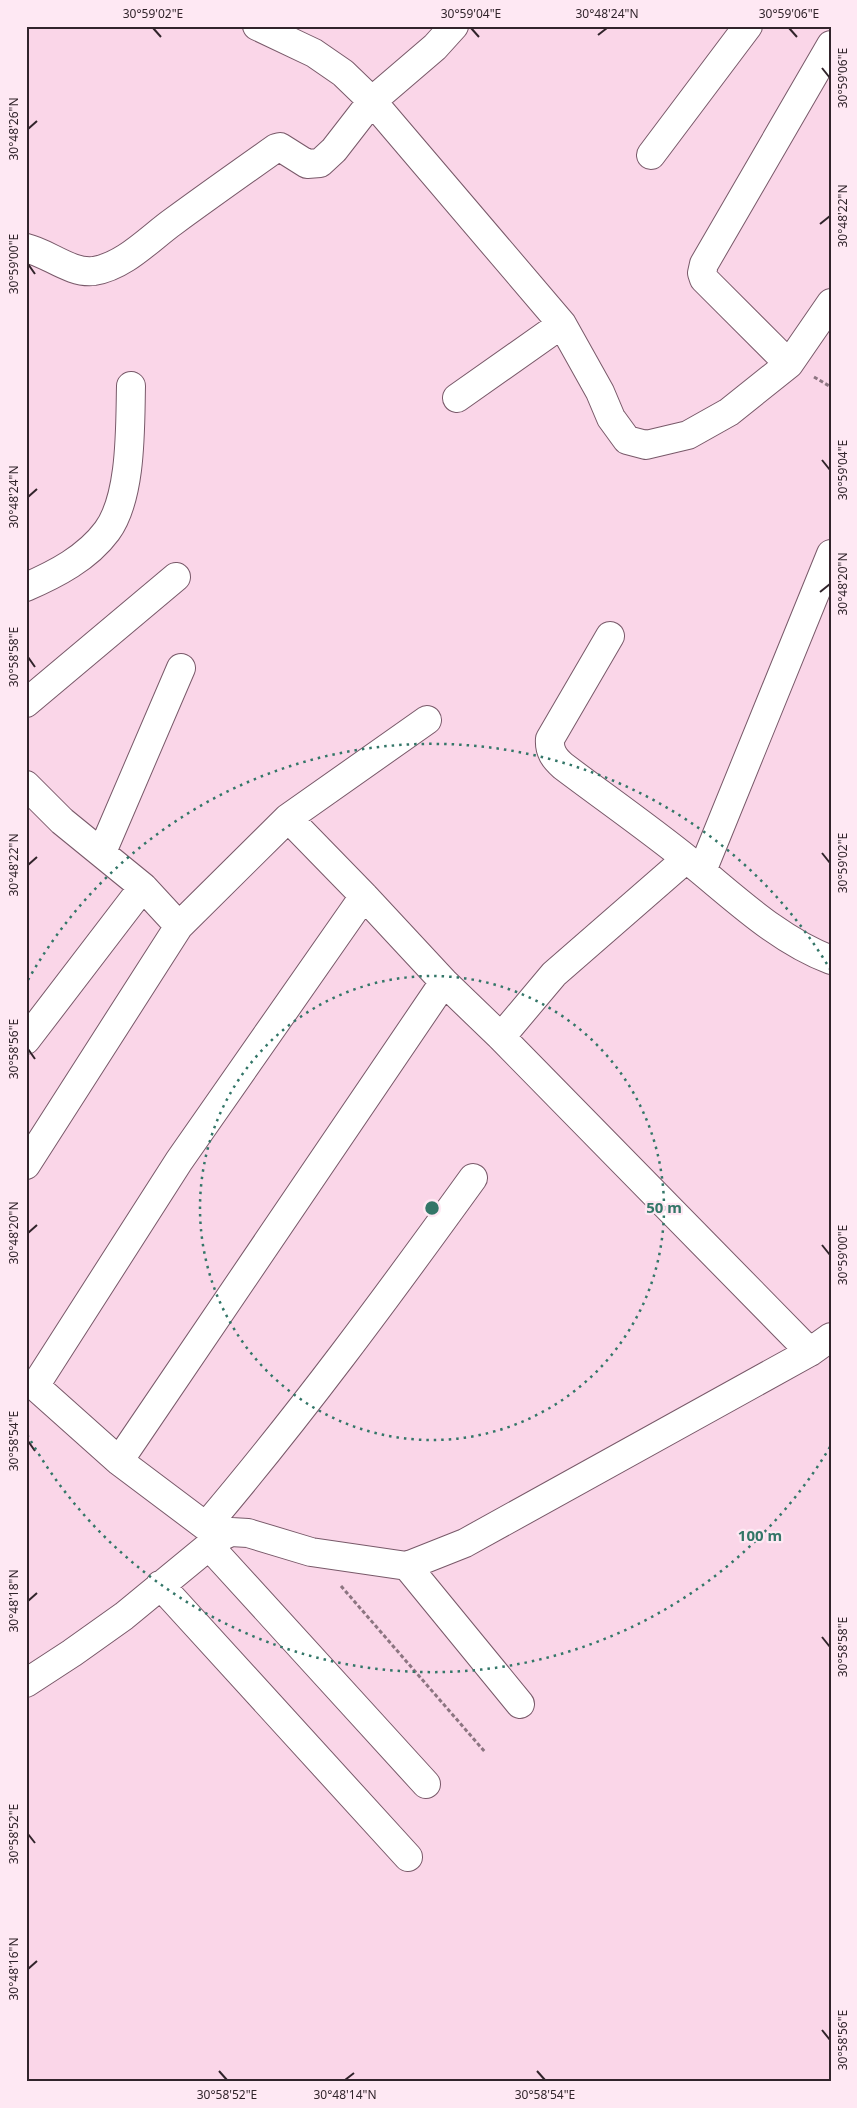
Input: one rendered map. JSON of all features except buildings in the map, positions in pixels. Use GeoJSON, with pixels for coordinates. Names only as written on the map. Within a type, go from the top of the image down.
{"type":"FeatureCollection","features":[{"type":"Feature","properties":{"kind":"street"},"geometry":{"type":"LineString","coordinates":[[257,26],[314,53],[343,73],[372,101],[562,324],[616,426],[627,440],[646,445],[688,435],[728,412],[789,364],[831,303]]}},
{"type":"Feature","properties":{"kind":"street"},"geometry":{"type":"LineString","coordinates":[[26,248],[38,251],[78,270],[94,271],[118,262],[139,249],[170,224],[276,148],[286,149],[307,164],[320,163],[334,150],[372,101],[430,37],[454,26]]}},
{"type":"Feature","properties":{"kind":"street"},"geometry":{"type":"LineString","coordinates":[[651,155],[748,26]]}},
{"type":"Feature","properties":{"kind":"street"},"geometry":{"type":"LineString","coordinates":[[789,364],[704,279],[702,273],[704,264],[831,45]]}},
{"type":"Feature","properties":{"kind":"street"},"geometry":{"type":"LineString","coordinates":[[457,398],[562,324]]}},
{"type":"Feature","properties":{"kind":"street"},"geometry":{"type":"LineString","coordinates":[[26,588],[67,567],[87,552],[107,531],[115,518],[130,453],[131,386]]}},
{"type":"Feature","properties":{"kind":"street"},"geometry":{"type":"LineString","coordinates":[[501,1037],[554,974],[694,865],[830,557]]}},
{"type":"Feature","properties":{"kind":"street"},"geometry":{"type":"LineString","coordinates":[[26,703],[176,577]]}},
{"type":"Feature","properties":{"kind":"street"},"geometry":{"type":"LineString","coordinates":[[610,636],[550,739],[550,747],[554,758],[694,865],[776,932],[831,960]]}},
{"type":"Feature","properties":{"kind":"street"},"geometry":{"type":"LineString","coordinates":[[102,852],[181,668]]}},
{"type":"Feature","properties":{"kind":"street"},"geometry":{"type":"LineString","coordinates":[[26,1165],[179,926],[288,818],[427,720]]}},
{"type":"Feature","properties":{"kind":"street"},"geometry":{"type":"LineString","coordinates":[[26,785],[62,821],[143,887],[179,926]]}},
{"type":"Feature","properties":{"kind":"street"},"geometry":{"type":"LineString","coordinates":[[212,1536],[231,1532],[248,1533],[311,1552],[407,1566],[466,1543],[820,1345],[444,982],[288,818]]}},
{"type":"Feature","properties":{"kind":"street"},"geometry":{"type":"LineString","coordinates":[[26,1040],[143,887]]}},
{"type":"Feature","properties":{"kind":"street"},"geometry":{"type":"LineString","coordinates":[[364,896],[179,1161],[31,1382],[119,1461],[212,1536],[426,1784]]}},
{"type":"Feature","properties":{"kind":"street"},"geometry":{"type":"LineString","coordinates":[[119,1461],[444,982]]}},
{"type":"Feature","properties":{"kind":"street"},"geometry":{"type":"LineString","coordinates":[[26,1683],[72,1654],[124,1616],[212,1536],[268,1452],[354,1342],[473,1178]]}},
{"type":"Feature","properties":{"kind":"street"},"geometry":{"type":"LineString","coordinates":[[407,1566],[520,1704]]}},
{"type":"Feature","properties":{"kind":"street"},"geometry":{"type":"LineString","coordinates":[[160,1585],[408,1857]]}},
{"type":"Feature","properties":{"kind":"path"},"geometry":{"type":"LineString","coordinates":[[311,1552],[485,1752]]}}]}
